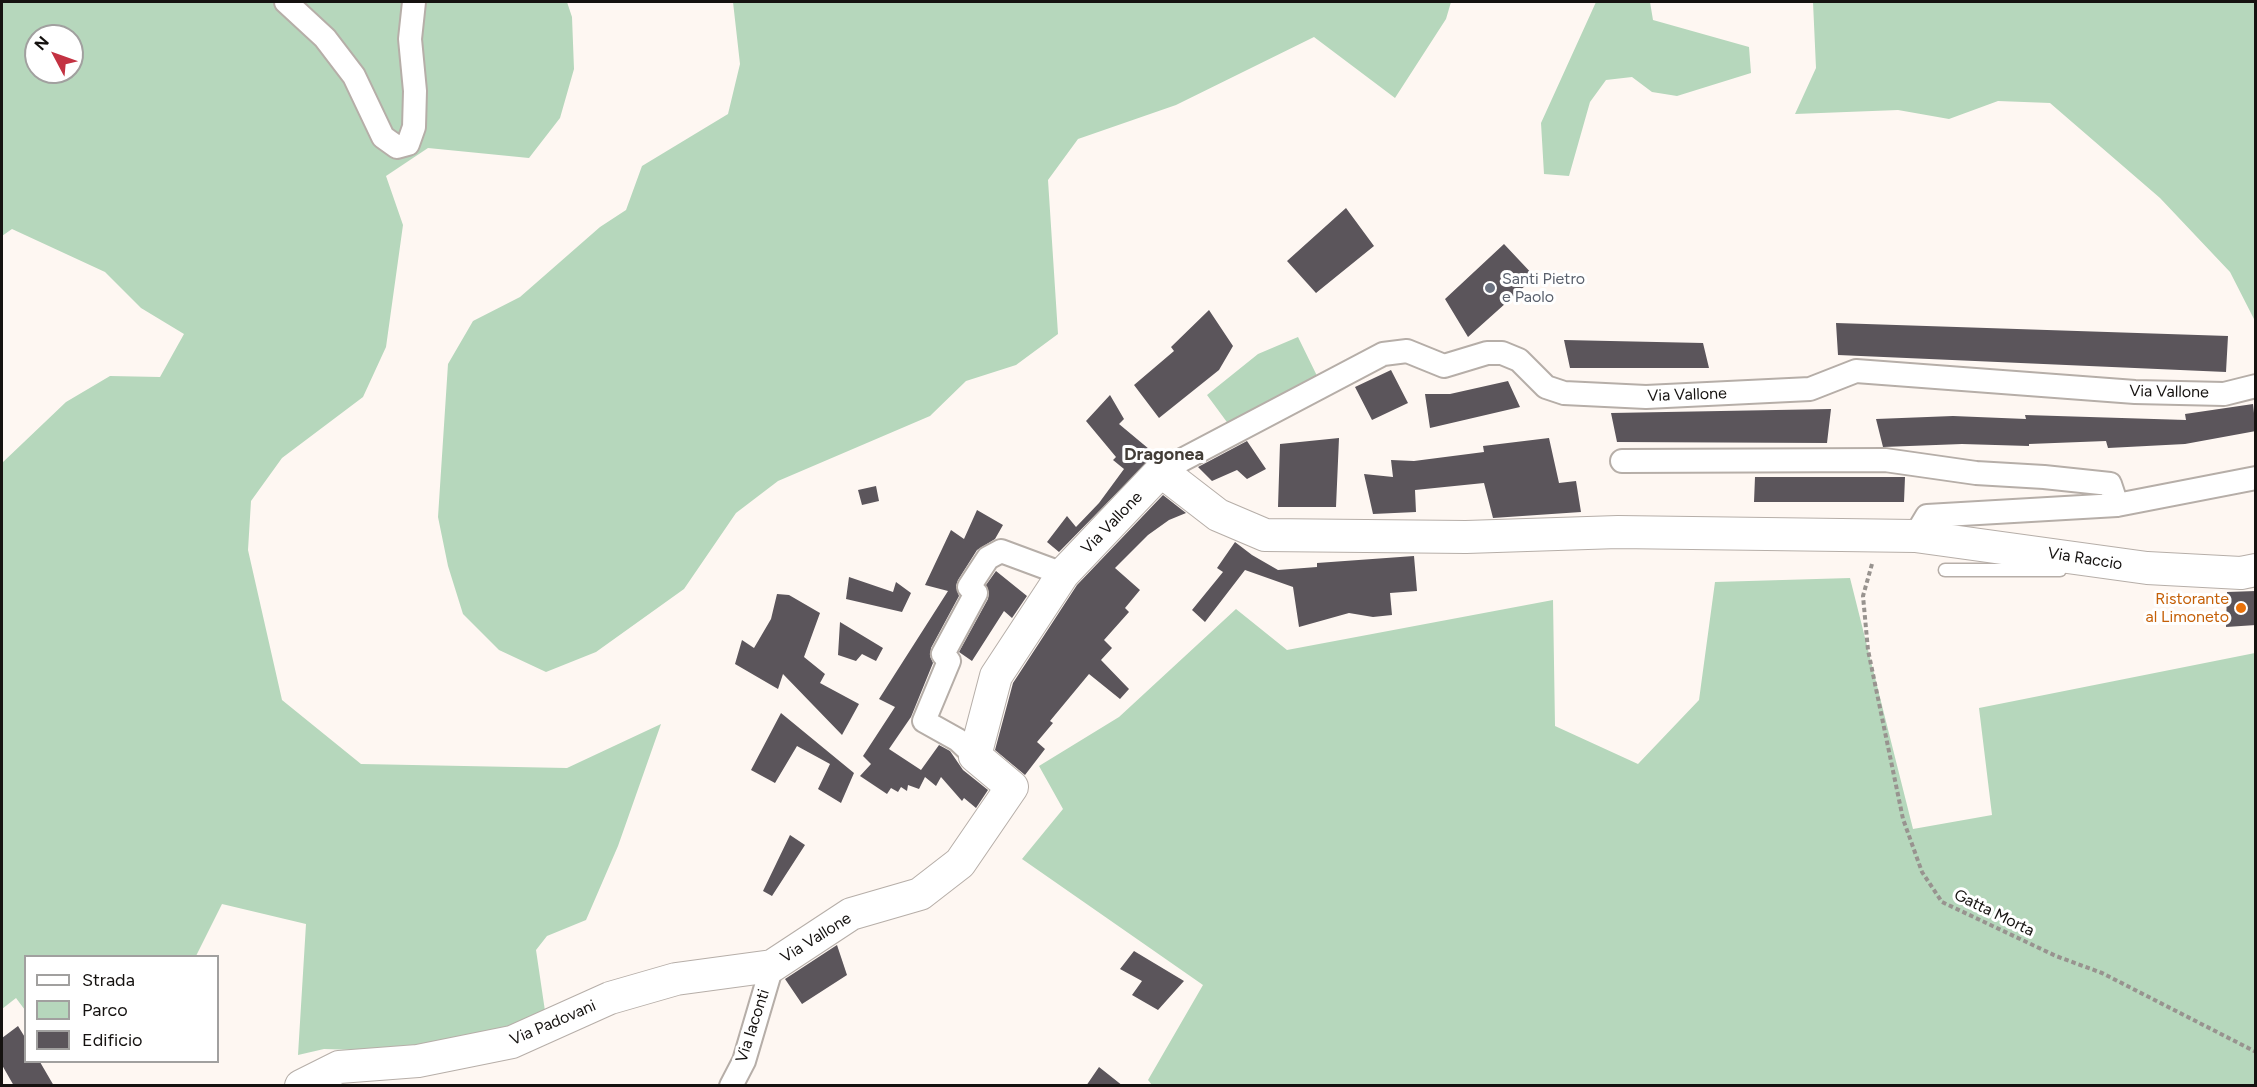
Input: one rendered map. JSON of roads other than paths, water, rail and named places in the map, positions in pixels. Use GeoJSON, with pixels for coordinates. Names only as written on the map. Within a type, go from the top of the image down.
{"type":"FeatureCollection","features":[{"type":"Feature","properties":{"kind":"street"},"geometry":{"type":"LineString","coordinates":[[286,2],[325,38],[354,76],[383,137],[397,147],[408,144],[414,127],[415,92],[410,39],[414,2]]}},
{"type":"Feature","properties":{"kind":"street","name":"Via Vallone"},"geometry":{"type":"LineString","coordinates":[[975,756],[996,676],[1063,574],[1161,471],[1383,354],[1407,351],[1444,366],[1487,353],[1502,353],[1519,360],[1546,387],[1564,393],[1646,397],[1810,389],[1856,371],[2135,392],[2224,393],[2256,386]]}},
{"type":"Feature","properties":{"kind":"street"},"geometry":{"type":"LineString","coordinates":[[1622,461],[1884,460],[1976,473],[2110,484],[2117,505]]}},
{"type":"Feature","properties":{"kind":"street"},"geometry":{"type":"LineString","coordinates":[[1161,471],[1218,515],[1265,535],[1466,537],[1618,532],[1915,536],[1927,516],[2117,505],[2256,478]]}},
{"type":"Feature","properties":{"kind":"street","name":"Via Raccio"},"geometry":{"type":"LineString","coordinates":[[1915,536],[2147,568],[2241,573],[2256,570]]}},
{"type":"Feature","properties":{"kind":"street","name":"Via Vallone"},"geometry":{"type":"LineString","coordinates":[[772,966],[851,914],[920,894],[960,863],[1011,787],[958,740],[924,721],[949,661],[943,654],[976,593],[969,587],[988,558],[1001,551],[1063,574]]}},
{"type":"Feature","properties":{"kind":"street","name":"Via Padovani"},"geometry":{"type":"LineString","coordinates":[[301,1086],[339,1066],[418,1060],[512,1042],[610,998],[676,979],[772,966]]}},
{"type":"Feature","properties":{"kind":"street","name":"Via Iaconti"},"geometry":{"type":"LineString","coordinates":[[731,1086],[744,1061],[772,966]]}},
{"type":"Feature","properties":{"kind":"lane"},"geometry":{"type":"LineString","coordinates":[[1945,570],[1996,568],[2070,571]]}},
{"type":"Feature","properties":{"kind":"lane"},"geometry":{"type":"LineString","coordinates":[[2092,574],[2170,582]]}},
{"type":"Feature","properties":{"kind":"lane"},"geometry":{"type":"LineString","coordinates":[[2224,585],[2256,584]]}},
{"type":"Feature","properties":{"kind":"place","name":"Santi Pietro e Paolo"},"geometry":{"type":"Point","coordinates":[1490,288]}},
{"type":"Feature","properties":{"kind":"place","name":"Ristorante al Limoneto"},"geometry":{"type":"Point","coordinates":[2241,608]}},
{"type":"Feature","properties":{"kind":"district","name":"Dragonea"},"geometry":{"type":"Point","coordinates":[1164,455]}}]}
